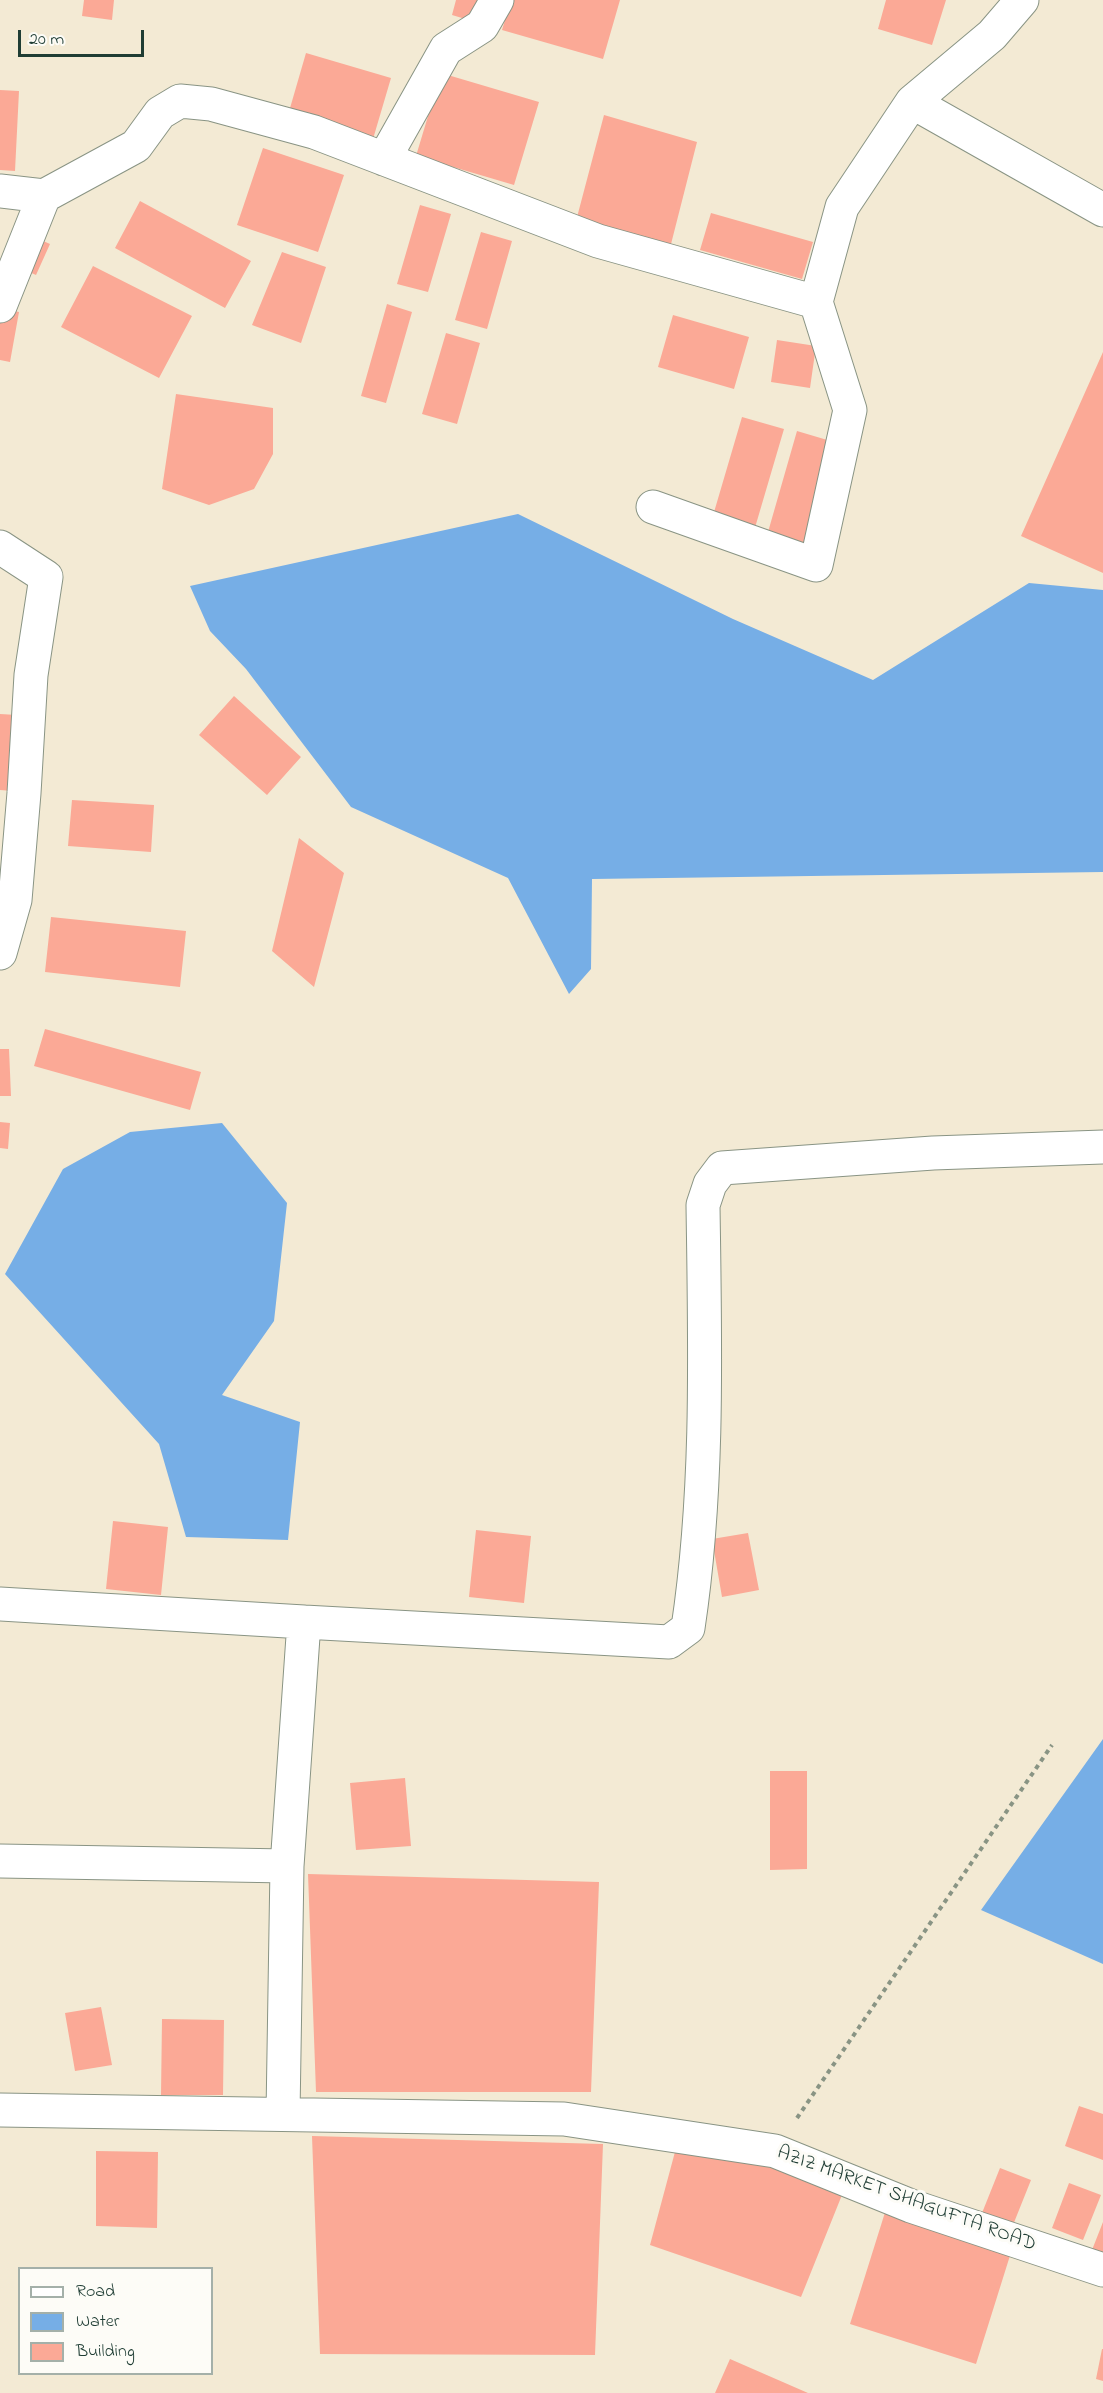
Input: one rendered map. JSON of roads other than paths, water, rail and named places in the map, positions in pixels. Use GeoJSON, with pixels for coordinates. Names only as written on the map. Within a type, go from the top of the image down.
{"type":"FeatureCollection","features":[{"type":"Feature","properties":{"kind":"street"},"geometry":{"type":"LineString","coordinates":[[384,159],[446,49],[482,26],[497,0]]}},
{"type":"Feature","properties":{"kind":"street"},"geometry":{"type":"LineString","coordinates":[[653,507],[816,565],[850,410],[816,302],[842,207],[912,102],[992,35],[1022,0]]}},
{"type":"Feature","properties":{"kind":"street"},"geometry":{"type":"LineString","coordinates":[[0,191],[44,196],[136,146],[160,114],[180,101],[211,104],[302,129],[598,241],[816,302]]}},
{"type":"Feature","properties":{"kind":"street"},"geometry":{"type":"LineString","coordinates":[[912,102],[1103,210]]}},
{"type":"Feature","properties":{"kind":"street"},"geometry":{"type":"LineString","coordinates":[[0,306],[44,196]]}},
{"type":"Feature","properties":{"kind":"street"},"geometry":{"type":"LineString","coordinates":[[0,547],[46,577],[31,675],[15,900],[0,953]]}},
{"type":"Feature","properties":{"kind":"street"},"geometry":{"type":"LineString","coordinates":[[0,1604],[669,1642],[688,1628],[696,1575],[706,1402],[703,1205],[710,1184],[722,1168],[933,1154],[1103,1147]]}},
{"type":"Feature","properties":{"kind":"street"},"geometry":{"type":"LineString","coordinates":[[283,2114],[287,1866],[304,1622]]}},
{"type":"Feature","properties":{"kind":"street"},"geometry":{"type":"LineString","coordinates":[[0,1861],[287,1866]]}},
{"type":"Feature","properties":{"kind":"street","name":"AZIZ MARKET SHAGUFTA ROAD"},"geometry":{"type":"LineString","coordinates":[[0,2110],[564,2119],[775,2151],[911,2206],[1103,2270]]}},
{"type":"Feature","properties":{"kind":"water"},"geometry":{"type":"Polygon","coordinates":[[[518,514],[733,619],[873,680],[1029,583],[1103,590],[1103,872],[592,879],[591,969],[569,994],[508,878],[351,807],[246,669],[210,631],[190,586],[518,514]]]}},
{"type":"Feature","properties":{"kind":"water"},"geometry":{"type":"Polygon","coordinates":[[[222,1123],[287,1203],[274,1321],[222,1395],[300,1422],[288,1540],[186,1537],[159,1444],[5,1274],[63,1169],[130,1132],[222,1123]]]}},
{"type":"Feature","properties":{"kind":"water"},"geometry":{"type":"Polygon","coordinates":[[[1103,1739],[1103,1964],[981,1910],[1103,1739]]]}}]}
